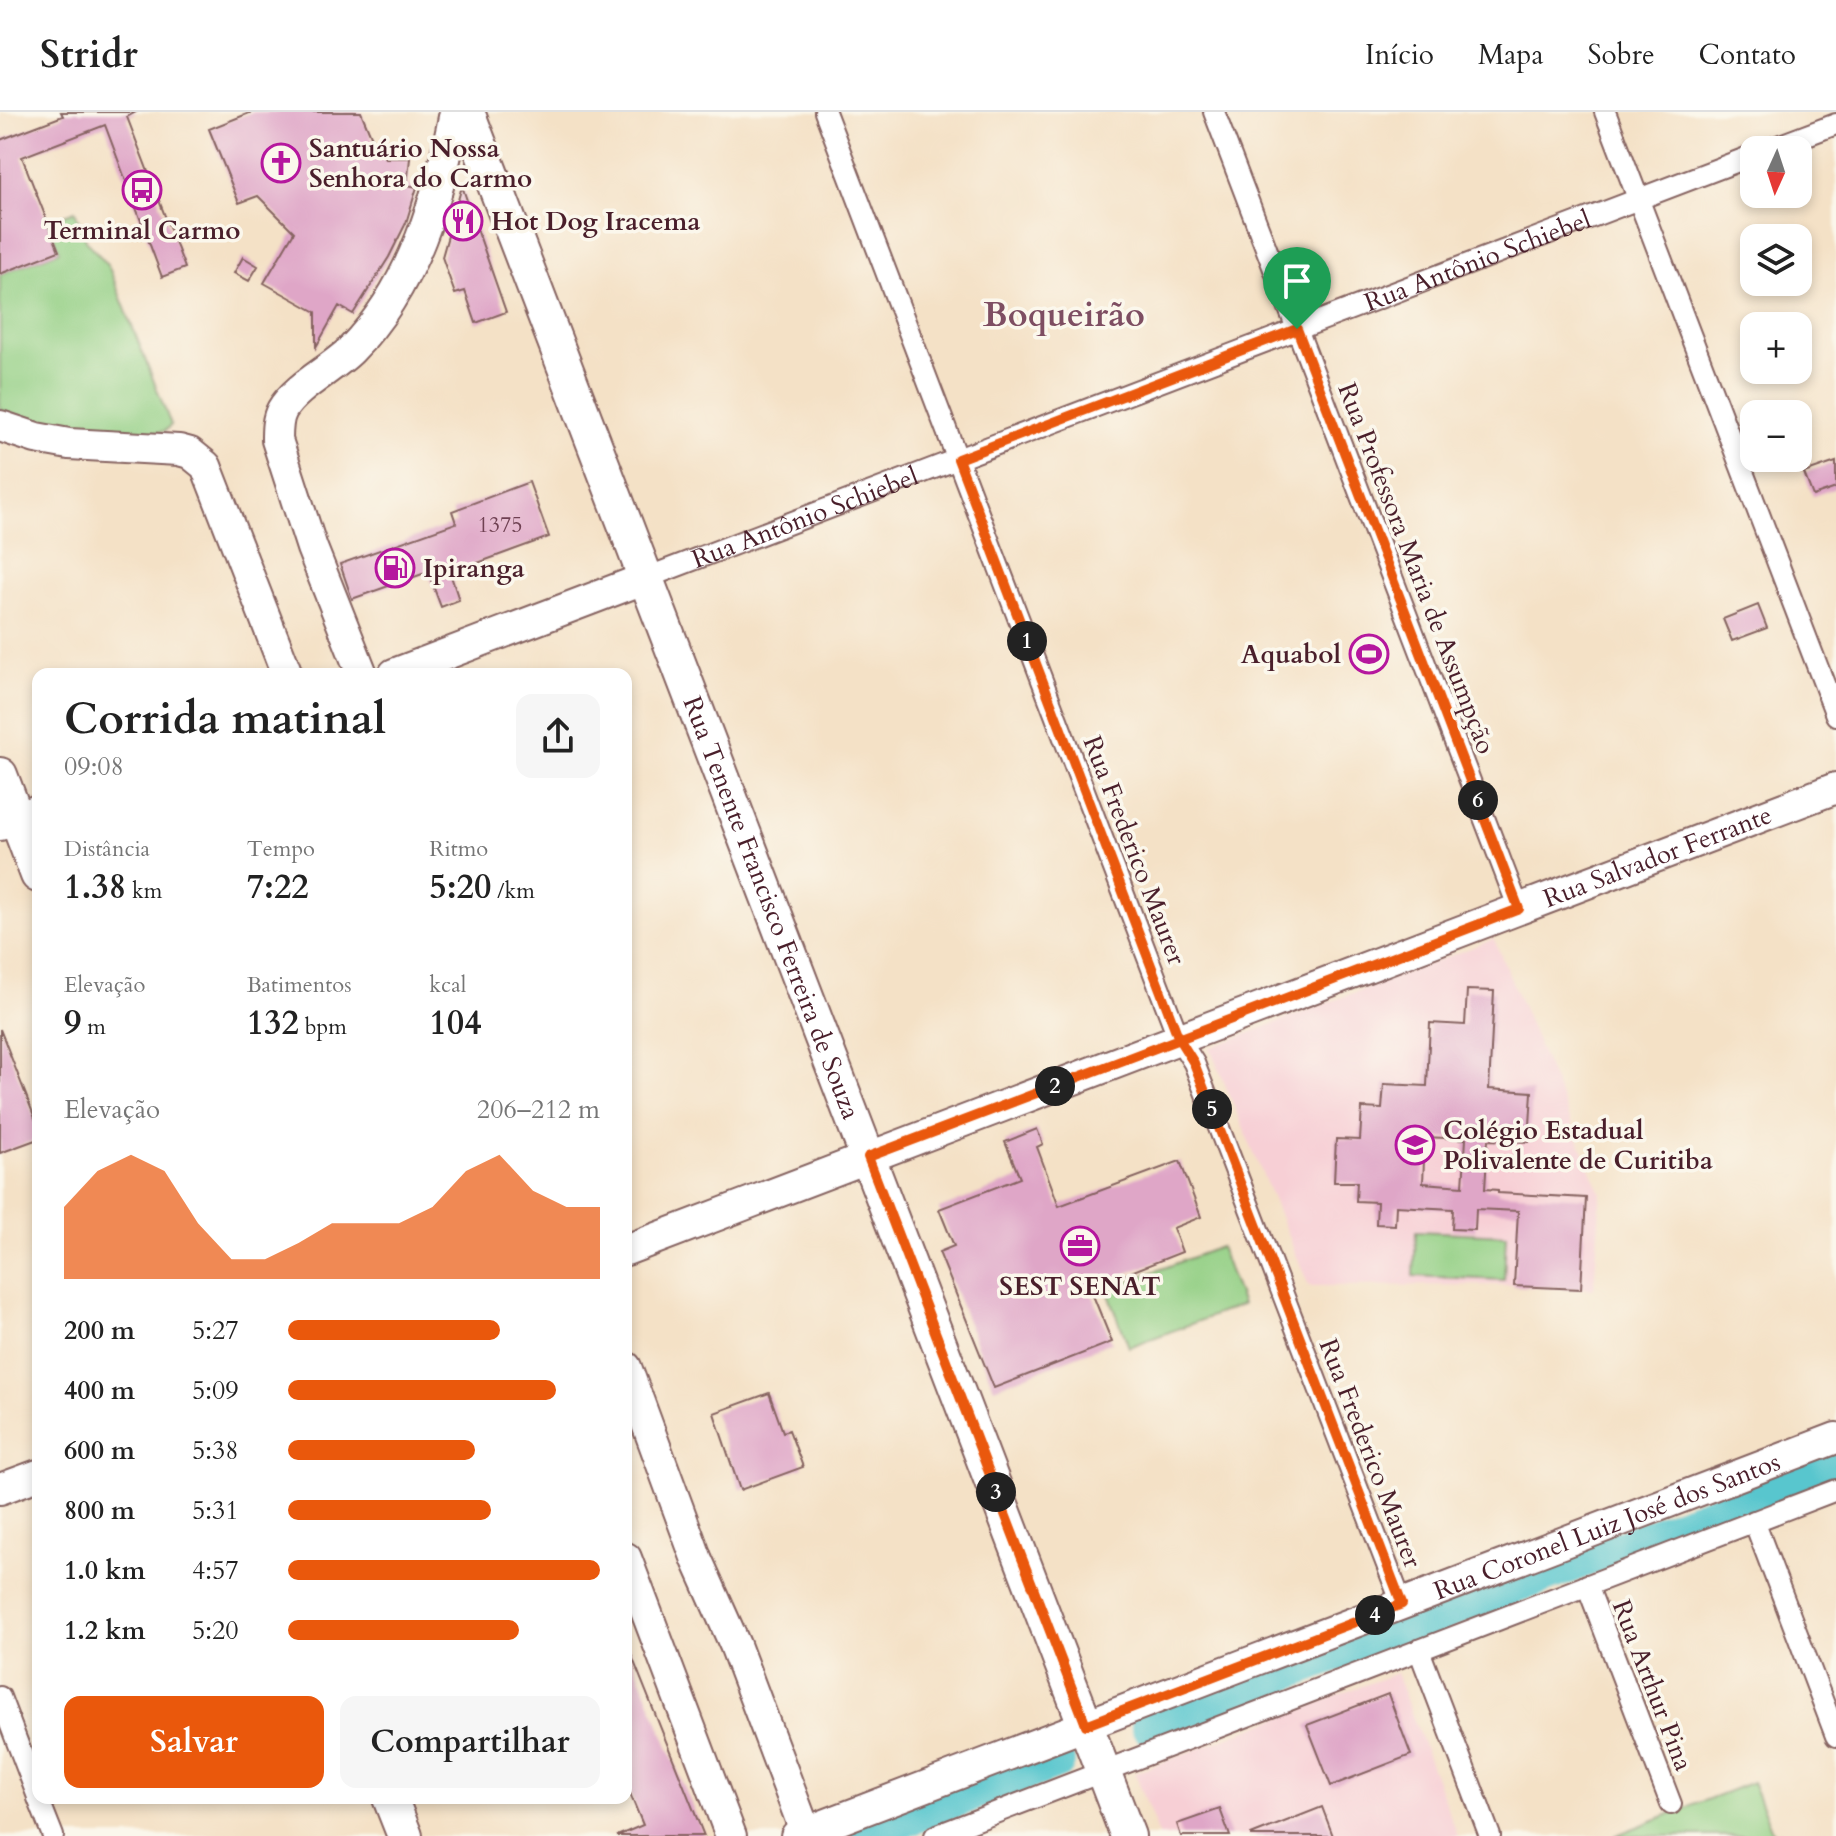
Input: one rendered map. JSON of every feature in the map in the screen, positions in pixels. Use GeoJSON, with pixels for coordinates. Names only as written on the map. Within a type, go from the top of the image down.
{"type":"FeatureCollection","features":[{"type":"Feature","properties":{"kind":"main road"},"geometry":{"type":"LineString","coordinates":[[360,668],[312,548],[277,440],[277,424],[282,410],[292,398],[349,351],[370,329],[402,280],[432,205],[447,155],[455,112]]}},
{"type":"Feature","properties":{"kind":"main road","name":"Rua Tenente Francisco Ferreira de Souza"},"geometry":{"type":"LineString","coordinates":[[467,112],[1128,1836]]}},
{"type":"Feature","properties":{"kind":"main road"},"geometry":{"type":"LineString","coordinates":[[0,426],[36,438],[69,444],[179,450],[190,453],[206,466],[285,668]]}},
{"type":"Feature","properties":{"kind":"main road","name":"Rua Antônio Schiebel"},"geometry":{"type":"LineString","coordinates":[[410,668],[646,578]]}},
{"type":"Feature","properties":{"kind":"main road"},"geometry":{"type":"LineString","coordinates":[[0,775],[32,858]]}},
{"type":"Feature","properties":{"kind":"main road","name":"Rua Salvador Ferrante"},"geometry":{"type":"LineString","coordinates":[[632,1248],[1836,788]]}},
{"type":"Feature","properties":{"kind":"main road"},"geometry":{"type":"LineString","coordinates":[[632,1383],[697,1560],[735,1645],[803,1835]]}},
{"type":"Feature","properties":{"kind":"main road","name":"Rua Coronel Luiz José dos Santos"},"geometry":{"type":"LineString","coordinates":[[803,1835],[1836,1438]]}},
{"type":"Feature","properties":{"kind":"main road"},"geometry":{"type":"LineString","coordinates":[[0,1489],[32,1477]]}},
{"type":"Feature","properties":{"kind":"main road"},"geometry":{"type":"LineString","coordinates":[[632,1574],[731,1836]]}},
{"type":"Feature","properties":{"kind":"main road"},"geometry":{"type":"LineString","coordinates":[[392,1804],[405,1836]]}},
{"type":"Feature","properties":{"kind":"street","name":"Rua Frederico Maurer"},"geometry":{"type":"LineString","coordinates":[[825,112],[1179,1039],[1194,1063],[1402,1604]]}},
{"type":"Feature","properties":{"kind":"street","name":"Rua Professora Maria de Assumpção"},"geometry":{"type":"LineString","coordinates":[[1214,112],[1519,909]]}},
{"type":"Feature","properties":{"kind":"street"},"geometry":{"type":"LineString","coordinates":[[1605,112],[1836,715]]}},
{"type":"Feature","properties":{"kind":"street"},"geometry":{"type":"LineString","coordinates":[[1804,136],[1836,124]]}},
{"type":"Feature","properties":{"kind":"street","name":"Rua Antônio Schiebel"},"geometry":{"type":"LineString","coordinates":[[646,578],[1740,160]]}},
{"type":"Feature","properties":{"kind":"street","name":"Rua Coronel Luiz José dos Santos"},"geometry":{"type":"LineString","coordinates":[[935,1836],[1836,1490]]}},
{"type":"Feature","properties":{"kind":"street"},"geometry":{"type":"LineString","coordinates":[[1754,1521],[1836,1736]]}},
{"type":"Feature","properties":{"kind":"street","name":"Rua Arthur Pina"},"geometry":{"type":"LineString","coordinates":[[1587,1585],[1671,1804]]}},
{"type":"Feature","properties":{"kind":"street"},"geometry":{"type":"LineString","coordinates":[[1419,1650],[1490,1836]]}},
{"type":"Feature","properties":{"kind":"street"},"geometry":{"type":"LineString","coordinates":[[0,1697],[32,1782]]}},
{"type":"Feature","properties":{"kind":"street"},"geometry":{"type":"LineString","coordinates":[[40,1804],[53,1836]]}},
{"type":"Feature","properties":{"kind":"shaded area","name":"Colégio Estadual Polivalente de Curitiba"},"geometry":{"type":"Polygon","coordinates":[[[1494,939],[1601,1193],[1594,1289],[1514,1285],[1309,1286],[1210,1048],[1494,939]]]}},
{"type":"Feature","properties":{"kind":"shaded area"},"geometry":{"type":"Polygon","coordinates":[[[1396,1673],[1458,1836],[1159,1836],[1135,1773],[1396,1673]]]}},
{"type":"Feature","properties":{"kind":"green space"},"geometry":{"type":"Polygon","coordinates":[[[75,211],[87,242],[108,265],[171,425],[165,431],[103,433],[0,410],[0,274],[59,251],[47,221],[75,211]]]}},
{"type":"Feature","properties":{"kind":"green space"},"geometry":{"type":"Polygon","coordinates":[[[1416,1231],[1506,1235],[1504,1280],[1414,1276],[1416,1231]]]}},
{"type":"Feature","properties":{"kind":"green space"},"geometry":{"type":"Polygon","coordinates":[[[1220,1247],[1242,1305],[1129,1347],[1107,1289],[1220,1247]]]}},
{"type":"Feature","properties":{"kind":"green space"},"geometry":{"type":"Polygon","coordinates":[[[1752,1782],[1774,1836],[1614,1836],[1752,1782]]]}},
{"type":"Feature","properties":{"kind":"building"},"geometry":{"type":"Polygon","coordinates":[[[61,112],[136,112],[127,117],[185,268],[162,277],[105,125],[22,157],[59,251],[0,274],[0,140],[63,116],[61,112]]]}},
{"type":"Feature","properties":{"kind":"building"},"geometry":{"type":"Polygon","coordinates":[[[252,112],[361,112],[376,148],[385,158],[410,158],[407,185],[417,187],[406,223],[389,257],[353,314],[339,306],[316,347],[316,312],[264,283],[294,232],[258,196],[239,203],[209,129],[252,112]]]}},
{"type":"Feature","properties":{"kind":"building","name":"Hot Dog Iracema"},"geometry":{"type":"Polygon","coordinates":[[[462,186],[506,312],[476,323],[465,291],[455,294],[442,257],[462,186]]]}},
{"type":"Feature","properties":{"kind":"building"},"geometry":{"type":"Polygon","coordinates":[[[243,257],[258,266],[249,281],[234,273],[243,257]]]}},
{"type":"Feature","properties":{"kind":"building"},"geometry":{"type":"Polygon","coordinates":[[[1836,462],[1836,488],[1813,496],[1804,473],[1836,462]]]}},
{"type":"Feature","properties":{"kind":"building"},"geometry":{"type":"Polygon","coordinates":[[[529,482],[549,537],[450,573],[459,600],[441,607],[428,572],[352,599],[340,564],[456,523],[452,511],[529,482]]]}},
{"type":"Feature","properties":{"kind":"building"},"geometry":{"type":"Polygon","coordinates":[[[1758,605],[1767,628],[1732,641],[1723,619],[1758,605]]]}},
{"type":"Feature","properties":{"kind":"building"},"geometry":{"type":"Polygon","coordinates":[[[1467,990],[1494,991],[1489,1089],[1532,1092],[1529,1142],[1488,1140],[1485,1189],[1498,1190],[1498,1193],[1586,1198],[1581,1289],[1514,1286],[1518,1211],[1476,1209],[1475,1230],[1452,1229],[1453,1209],[1396,1206],[1395,1225],[1376,1224],[1377,1202],[1356,1201],[1357,1182],[1334,1182],[1336,1139],[1360,1140],[1362,1108],[1382,1109],[1384,1084],[1427,1086],[1430,1023],[1465,1025],[1467,990]],[[1425,1137],[1423,1183],[1463,1186],[1466,1139],[1425,1137]]]}},
{"type":"Feature","properties":{"kind":"building"},"geometry":{"type":"Polygon","coordinates":[[[0,1029],[32,1111],[32,1141],[0,1153],[0,1029]]]}},
{"type":"Feature","properties":{"kind":"building"},"geometry":{"type":"Polygon","coordinates":[[[1037,1129],[1043,1144],[1037,1147],[1059,1206],[1180,1161],[1201,1217],[1173,1228],[1182,1252],[1090,1288],[1112,1342],[994,1388],[939,1252],[954,1246],[939,1209],[1020,1178],[1005,1142],[1037,1129]]]}},
{"type":"Feature","properties":{"kind":"building"},"geometry":{"type":"Polygon","coordinates":[[[769,1393],[783,1432],[789,1430],[803,1467],[740,1490],[714,1413],[769,1393]]]}},
{"type":"Feature","properties":{"kind":"building"},"geometry":{"type":"Polygon","coordinates":[[[632,1656],[704,1836],[617,1836],[643,1825],[632,1798],[632,1656]]]}},
{"type":"Feature","properties":{"kind":"building"},"geometry":{"type":"Polygon","coordinates":[[[1388,1694],[1411,1755],[1331,1786],[1307,1725],[1388,1694]]]}},
{"type":"Feature","properties":{"kind":"building"},"geometry":{"type":"Polygon","coordinates":[[[1322,1807],[1333,1836],[1251,1836],[1251,1835],[1322,1807]]]}},
{"type":"Feature","properties":{"kind":"building"},"geometry":{"type":"Polygon","coordinates":[[[1220,1809],[1230,1836],[1181,1836],[1177,1824],[1220,1809]]]}},
{"type":"Feature","properties":{"kind":"waterway"},"geometry":{"type":"LineString","coordinates":[[1148,1727],[1836,1465]]}},
{"type":"Feature","properties":{"kind":"waterway"},"geometry":{"type":"LineString","coordinates":[[865,1836],[1058,1762]]}},
{"type":"Feature","properties":{"kind":"place","name":"Santuário Nossa Senhora do Carmo"},"geometry":{"type":"Point","coordinates":[281,163]}},
{"type":"Feature","properties":{"kind":"place","name":"Terminal Carmo"},"geometry":{"type":"Point","coordinates":[142,190]}},
{"type":"Feature","properties":{"kind":"place","name":"Hot Dog Iracema"},"geometry":{"type":"Point","coordinates":[463,221]}},
{"type":"Feature","properties":{"kind":"place","name":"Ipiranga"},"geometry":{"type":"Point","coordinates":[395,568]}},
{"type":"Feature","properties":{"kind":"place","name":"Aquabol"},"geometry":{"type":"Point","coordinates":[1369,654]}},
{"type":"Feature","properties":{"kind":"place","name":"Colégio Estadual Polivalente de Curitiba"},"geometry":{"type":"Point","coordinates":[1415,1145]}},
{"type":"Feature","properties":{"kind":"place","name":"SEST SENAT"},"geometry":{"type":"Point","coordinates":[1080,1246]}},
{"type":"Feature","properties":{"kind":"district","name":"Boqueirão"},"geometry":{"type":"Point","coordinates":[1064,314]}},
{"type":"Feature","properties":{"kind":"route"},"geometry":{"type":"LineString","coordinates":[[1297,329],[958,459],[1179,1039],[868,1157],[1086,1725],[1402,1604],[1194,1063],[1179,1039],[1519,909],[1297,329]]}}]}
